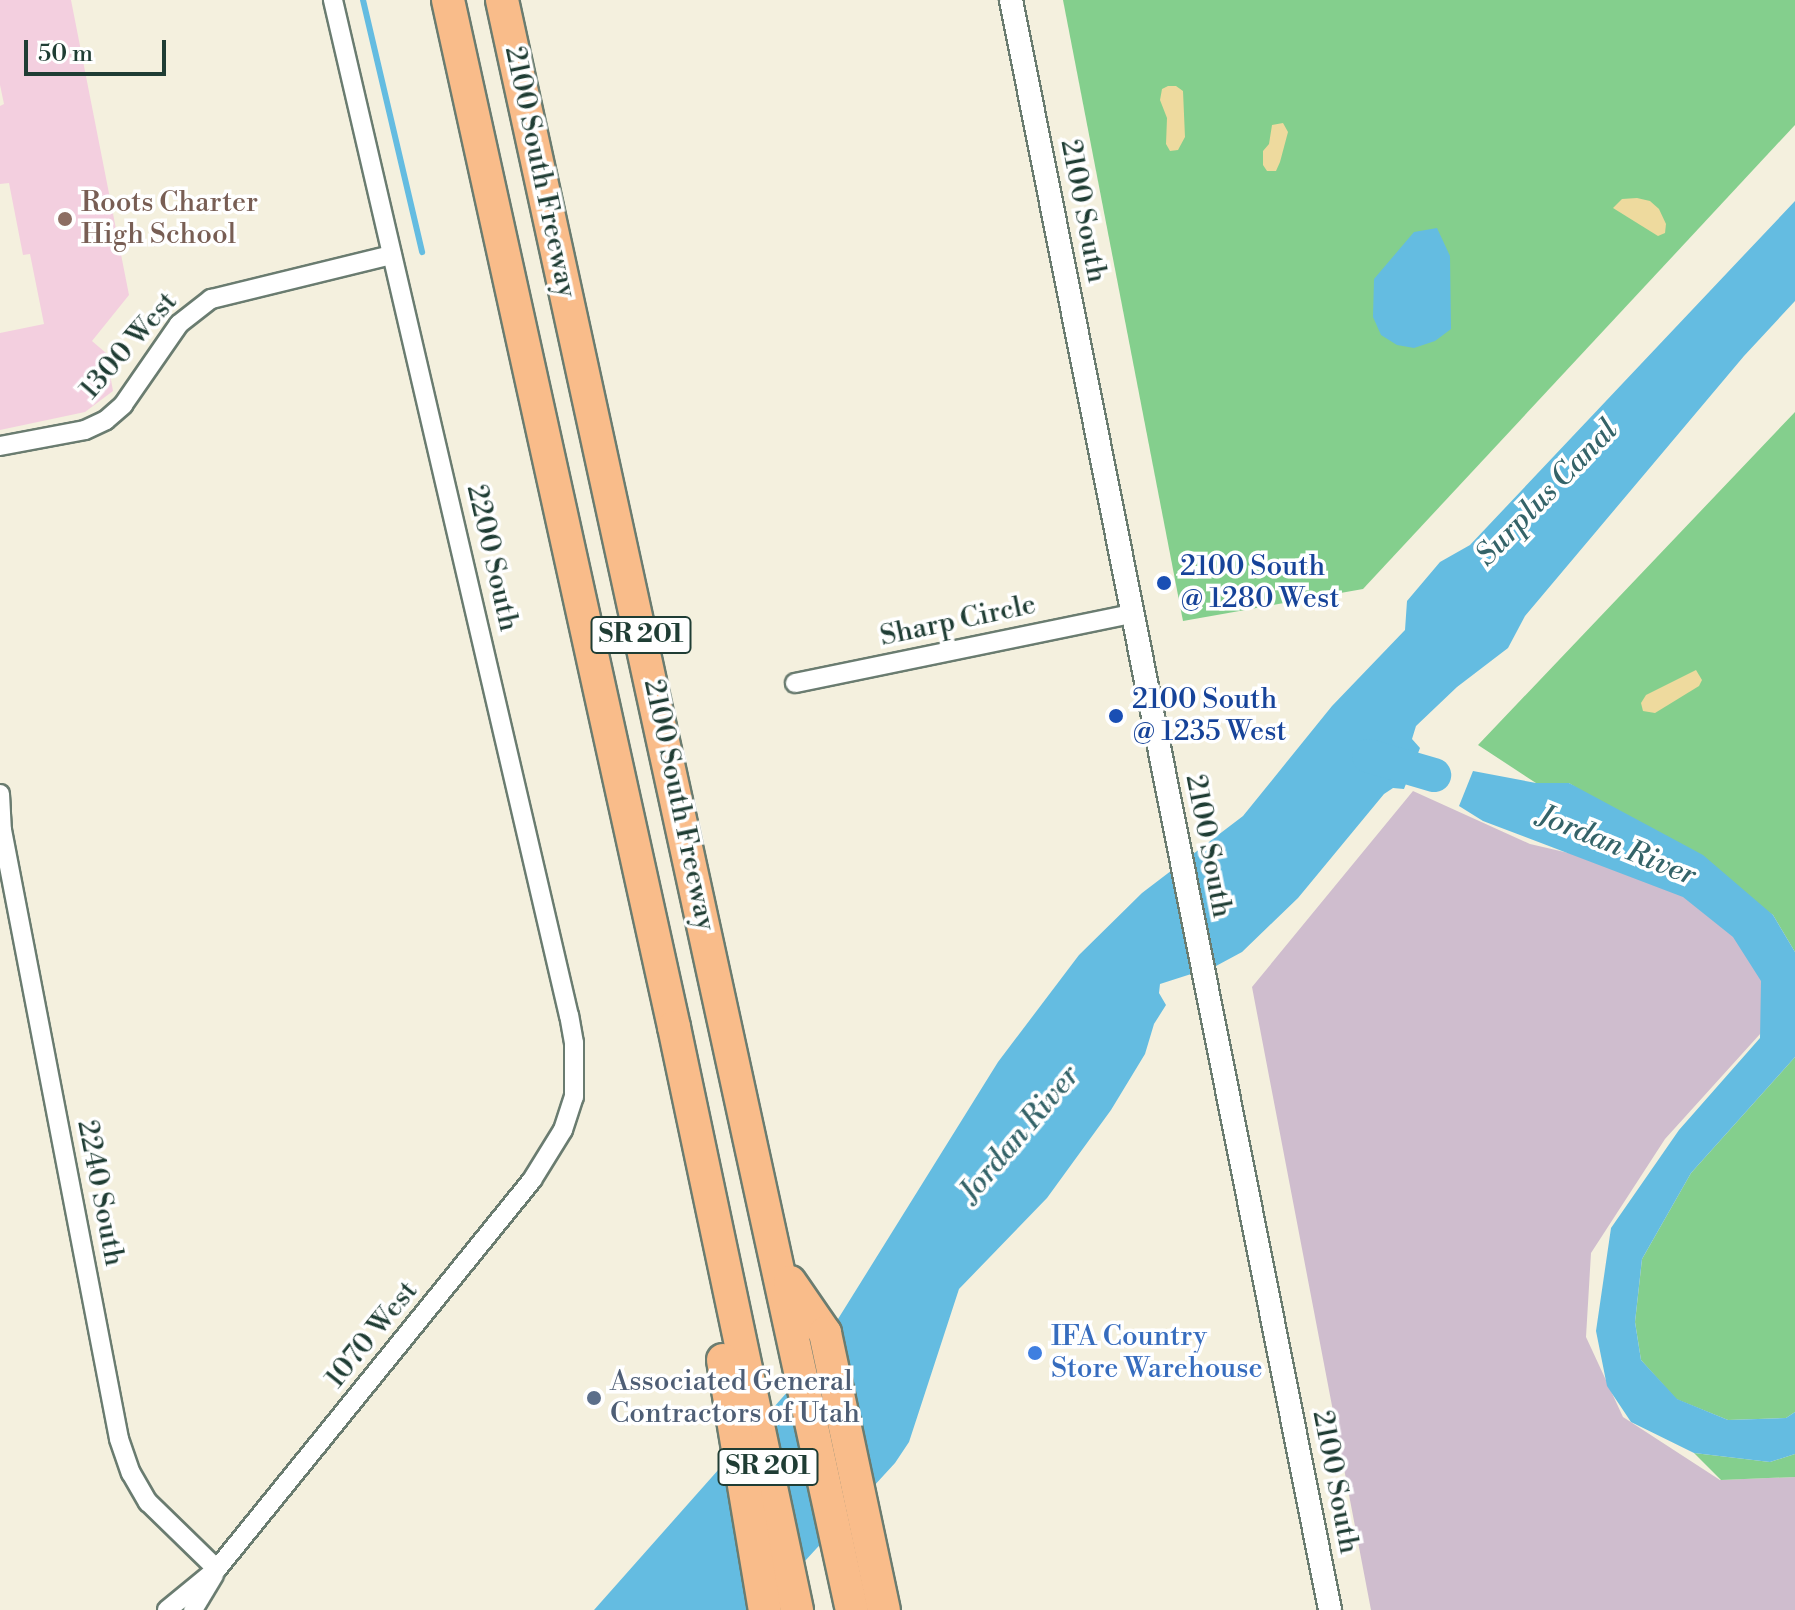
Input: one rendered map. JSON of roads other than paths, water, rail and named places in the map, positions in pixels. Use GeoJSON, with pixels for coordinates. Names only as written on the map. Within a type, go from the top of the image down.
{"type":"FeatureCollection","features":[{"type":"Feature","properties":{"kind":"highway","name":"2100 South Freeway"},"geometry":{"type":"LineString","coordinates":[[448,0],[674,1027],[797,1610]]}},
{"type":"Feature","properties":{"kind":"highway","name":"2100 South Freeway"},"geometry":{"type":"LineString","coordinates":[[502,0],[850,1595]]}},
{"type":"Feature","properties":{"kind":"highway"},"geometry":{"type":"LineString","coordinates":[[674,1027],[666,1093],[730,1396],[765,1610]]}},
{"type":"Feature","properties":{"kind":"highway"},"geometry":{"type":"LineString","coordinates":[[781,1270],[825,1333],[884,1610]]}},
{"type":"Feature","properties":{"kind":"street","name":"2200 South"},"geometry":{"type":"LineString","coordinates":[[333,0],[569,1016],[575,1084],[563,1130]]}},
{"type":"Feature","properties":{"kind":"street","name":"2100 South"},"geometry":{"type":"LineString","coordinates":[[1011,0],[1330,1610]]}},
{"type":"Feature","properties":{"kind":"street","name":"1300 West"},"geometry":{"type":"LineString","coordinates":[[0,446],[85,430],[106,420],[123,405],[179,324],[211,299],[392,255]]}},
{"type":"Feature","properties":{"kind":"street","name":"Sharp Circle"},"geometry":{"type":"LineString","coordinates":[[795,683],[1132,614]]}},
{"type":"Feature","properties":{"kind":"street","name":"2240 South"},"geometry":{"type":"LineString","coordinates":[[0,794],[2,830],[119,1439],[131,1473],[148,1502],[217,1569]]}},
{"type":"Feature","properties":{"kind":"street","name":"1070 West"},"geometry":{"type":"LineString","coordinates":[[193,1610],[217,1569],[532,1180],[563,1130]]}},
{"type":"Feature","properties":{"kind":"street","name":"1070 West"},"geometry":{"type":"LineString","coordinates":[[167,1610],[217,1569]]}},
{"type":"Feature","properties":{"kind":"water","name":"Surplus Canal"},"geometry":{"type":"Polygon","coordinates":[[[1795,201],[1795,301],[1744,356],[1525,616],[1508,648],[1457,687],[1416,726],[1412,739],[1420,748],[1404,789],[1393,788],[1384,794],[1298,898],[1242,952],[1216,966],[1160,984],[1159,993],[1166,1005],[1154,1024],[1145,1054],[1111,1110],[1047,1198],[959,1289],[909,1442],[895,1463],[760,1610],[594,1610],[805,1372],[998,1062],[1079,955],[1142,893],[1243,816],[1332,706],[1405,630],[1407,601],[1440,562],[1470,545],[1795,201]]]}},
{"type":"Feature","properties":{"kind":"water"},"geometry":{"type":"Polygon","coordinates":[[[1437,228],[1450,256],[1451,329],[1435,341],[1414,348],[1397,345],[1381,335],[1373,317],[1374,279],[1414,232],[1437,228]]]}},
{"type":"Feature","properties":{"kind":"water"},"geometry":{"type":"Polygon","coordinates":[[[1473,771],[1536,783],[1569,783],[1703,855],[1773,915],[1795,952],[1795,1057],[1691,1173],[1642,1259],[1635,1322],[1641,1360],[1677,1399],[1728,1420],[1786,1418],[1795,1412],[1795,1454],[1770,1462],[1694,1453],[1631,1422],[1607,1386],[1596,1331],[1611,1228],[1679,1130],[1760,1038],[1761,981],[1733,937],[1683,897],[1483,821],[1459,806],[1473,771]]]}},
{"type":"Feature","properties":{"kind":"waterway"},"geometry":{"type":"LineString","coordinates":[[363,0],[422,252]]}},
{"type":"Feature","properties":{"kind":"waterway","name":"Jordan River"},"geometry":{"type":"LineString","coordinates":[[1369,756],[1434,775]]}},
{"type":"Feature","properties":{"kind":"place","name":"Roots Charter High School"},"geometry":{"type":"Point","coordinates":[65,219]}},
{"type":"Feature","properties":{"kind":"place","name":"2100 South @ 1280 West"},"geometry":{"type":"Point","coordinates":[1164,583]}},
{"type":"Feature","properties":{"kind":"place","name":"2100 South @ 1235 West"},"geometry":{"type":"Point","coordinates":[1116,716]}},
{"type":"Feature","properties":{"kind":"place","name":"IFA Country Store Warehouse"},"geometry":{"type":"Point","coordinates":[1035,1353]}},
{"type":"Feature","properties":{"kind":"place","name":"Associated General Contractors of Utah"},"geometry":{"type":"Point","coordinates":[594,1398]}}]}
